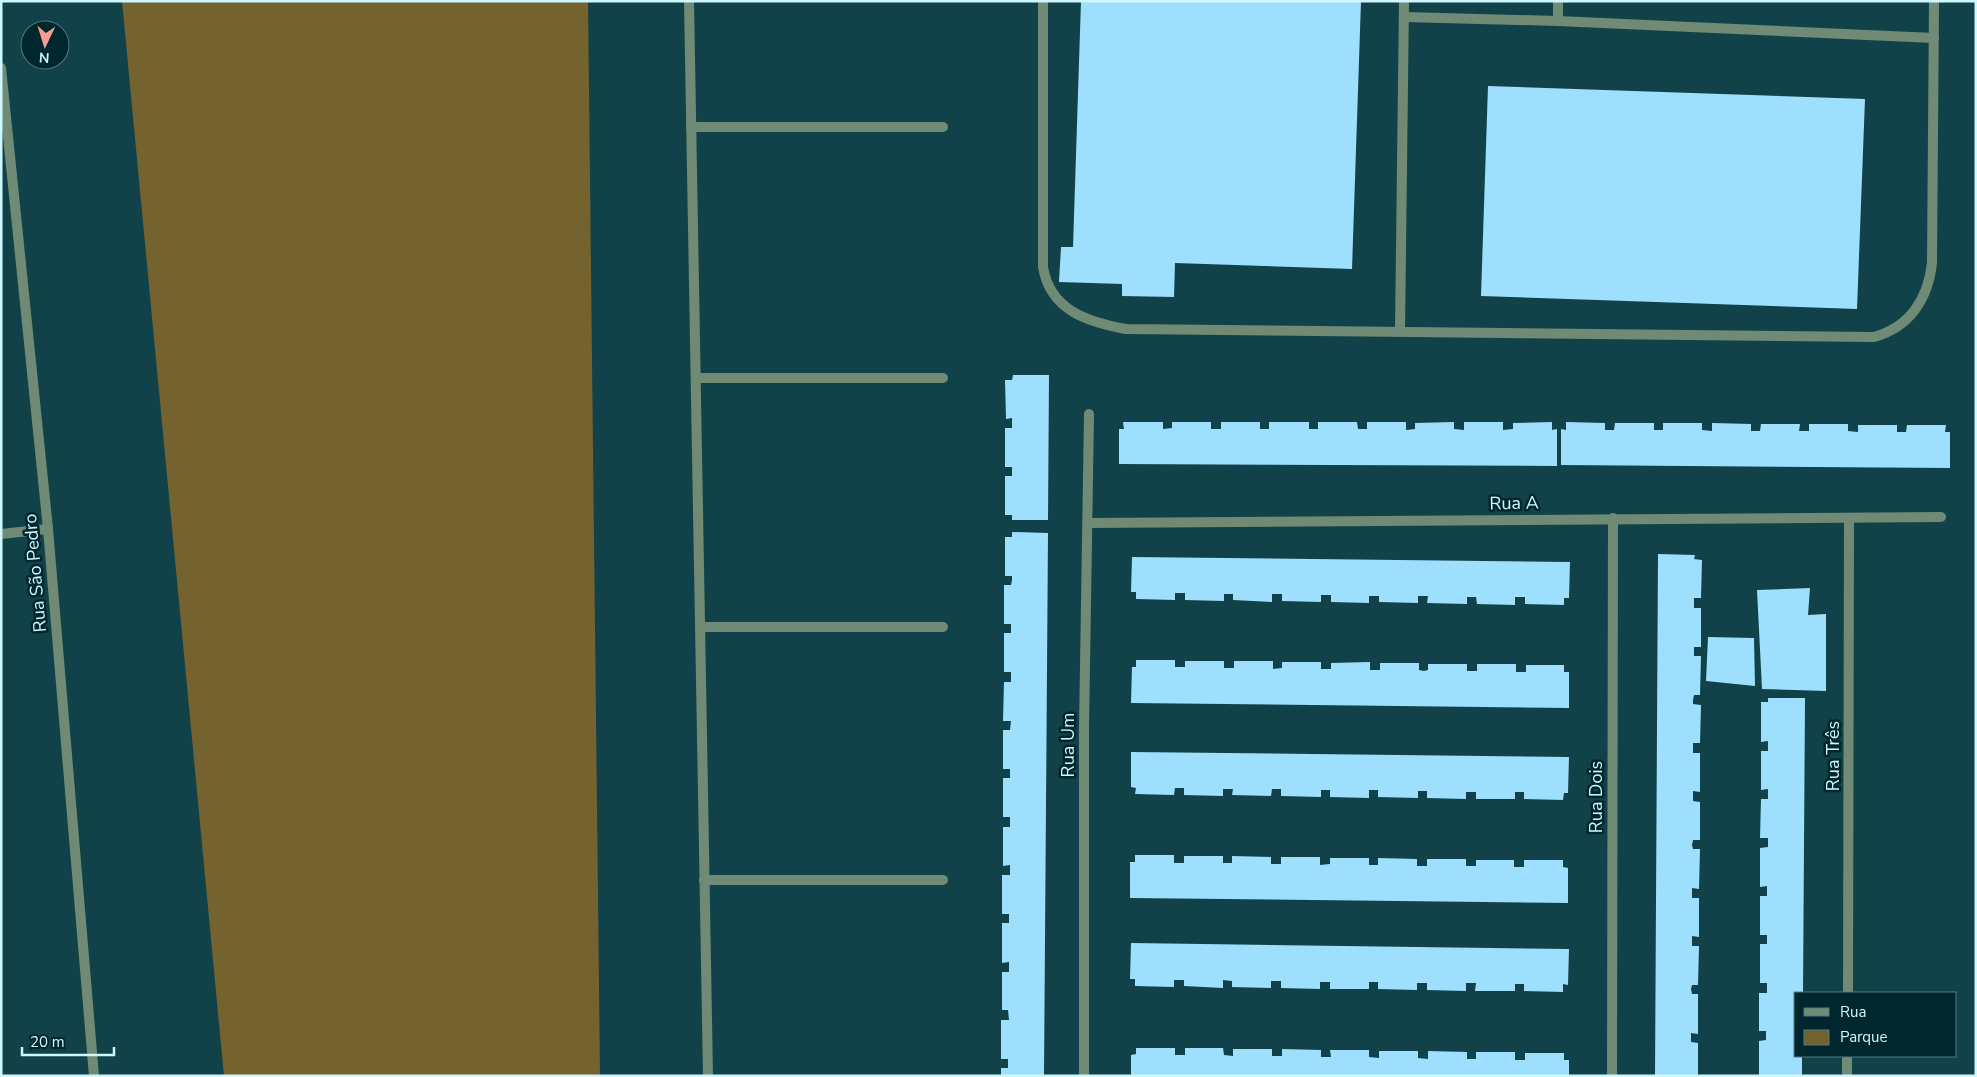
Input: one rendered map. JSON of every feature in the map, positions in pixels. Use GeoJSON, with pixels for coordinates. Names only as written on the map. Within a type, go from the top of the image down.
{"type":"FeatureCollection","features":[{"type":"Feature","properties":{"kind":"street"},"geometry":{"type":"LineString","coordinates":[[689,1],[708,1076]]}},
{"type":"Feature","properties":{"kind":"street"},"geometry":{"type":"LineString","coordinates":[[1043,1],[1043,267],[1046,280],[1064,307],[1101,325],[1126,329],[1874,337],[1889,333],[1902,325],[1923,297],[1930,279],[1932,263],[1934,1]]}},
{"type":"Feature","properties":{"kind":"street"},"geometry":{"type":"LineString","coordinates":[[1400,331],[1404,1]]}},
{"type":"Feature","properties":{"kind":"street"},"geometry":{"type":"LineString","coordinates":[[1558,1],[1558,20]]}},
{"type":"Feature","properties":{"kind":"street"},"geometry":{"type":"LineString","coordinates":[[1405,17],[1558,20],[1934,38]]}},
{"type":"Feature","properties":{"kind":"street","name":"Rua São Pedro"},"geometry":{"type":"LineString","coordinates":[[1,68],[48,529],[94,1076]]}},
{"type":"Feature","properties":{"kind":"street"},"geometry":{"type":"LineString","coordinates":[[691,127],[944,127]]}},
{"type":"Feature","properties":{"kind":"street"},"geometry":{"type":"LineString","coordinates":[[696,378],[943,378]]}},
{"type":"Feature","properties":{"kind":"street","name":"Rua Um"},"geometry":{"type":"LineString","coordinates":[[1084,1076],[1084,729],[1090,414]]}},
{"type":"Feature","properties":{"kind":"street","name":"Rua A"},"geometry":{"type":"LineString","coordinates":[[1088,523],[1941,517]]}},
{"type":"Feature","properties":{"kind":"street","name":"Rua Dois"},"geometry":{"type":"LineString","coordinates":[[1612,1076],[1613,518]]}},
{"type":"Feature","properties":{"kind":"street","name":"Rua Três"},"geometry":{"type":"LineString","coordinates":[[1848,992],[1849,519]]}},
{"type":"Feature","properties":{"kind":"street"},"geometry":{"type":"LineString","coordinates":[[1,534],[48,529]]}},
{"type":"Feature","properties":{"kind":"street"},"geometry":{"type":"LineString","coordinates":[[700,627],[943,627]]}},
{"type":"Feature","properties":{"kind":"street"},"geometry":{"type":"LineString","coordinates":[[704,880],[943,880]]}},
{"type":"Feature","properties":{"kind":"street"},"geometry":{"type":"LineString","coordinates":[[1847,1076],[1848,1057]]}},
{"type":"Feature","properties":{"kind":"green space"},"geometry":{"type":"Polygon","coordinates":[[[122,1],[588,1],[600,1076],[224,1076],[122,1]]]}},
{"type":"Feature","properties":{"kind":"building"},"geometry":{"type":"Polygon","coordinates":[[[1081,1],[1361,1],[1352,269],[1175,263],[1174,297],[1122,296],[1122,284],[1059,282],[1061,247],[1073,247],[1081,1]]]}},
{"type":"Feature","properties":{"kind":"building"},"geometry":{"type":"Polygon","coordinates":[[[1488,86],[1865,99],[1857,309],[1481,296],[1488,86]]]}},
{"type":"Feature","properties":{"kind":"building"},"geometry":{"type":"Polygon","coordinates":[[[1013,375],[1049,375],[1048,520],[1012,520],[1012,515],[1005,515],[1005,476],[1012,476],[1012,467],[1005,467],[1005,428],[1012,428],[1012,418],[1006,419],[1005,380],[1012,380],[1013,375]]]}},
{"type":"Feature","properties":{"kind":"building"},"geometry":{"type":"Polygon","coordinates":[[[1123,422],[1163,422],[1163,429],[1172,428],[1172,422],[1211,422],[1211,429],[1221,429],[1221,422],[1260,422],[1260,429],[1269,429],[1269,422],[1309,422],[1309,429],[1318,429],[1318,422],[1357,422],[1358,429],[1367,429],[1367,422],[1406,422],[1406,430],[1415,429],[1415,423],[1454,422],[1454,429],[1464,430],[1464,422],[1503,422],[1503,430],[1513,429],[1513,423],[1552,422],[1552,430],[1557,429],[1557,466],[1119,464],[1119,429],[1124,429],[1123,422]]]}},
{"type":"Feature","properties":{"kind":"building"},"geometry":{"type":"Polygon","coordinates":[[[1566,422],[1605,423],[1605,430],[1614,430],[1615,423],[1654,423],[1654,430],[1663,430],[1663,423],[1702,423],[1702,430],[1712,431],[1712,423],[1751,424],[1751,431],[1760,431],[1761,424],[1800,424],[1799,431],[1809,431],[1809,424],[1848,424],[1848,431],[1858,432],[1858,425],[1897,425],[1897,432],[1906,432],[1907,425],[1946,425],[1945,432],[1950,432],[1950,468],[1561,465],[1561,429],[1566,430],[1566,422]]]}},
{"type":"Feature","properties":{"kind":"building"},"geometry":{"type":"Polygon","coordinates":[[[1012,532],[1048,533],[1044,1076],[1001,1076],[1001,1068],[1008,1068],[1008,1059],[1001,1059],[1001,1020],[1009,1020],[1008,1010],[1002,1010],[1002,972],[1009,972],[1009,962],[1002,963],[1002,923],[1009,923],[1009,914],[1002,914],[1002,875],[1010,875],[1010,865],[1003,866],[1003,827],[1010,827],[1010,817],[1003,817],[1003,778],[1010,778],[1010,769],[1003,769],[1003,730],[1010,730],[1011,721],[1003,721],[1004,682],[1011,682],[1011,672],[1004,672],[1004,633],[1011,633],[1011,624],[1004,624],[1004,585],[1011,585],[1012,580],[1012,576],[1005,576],[1005,537],[1012,537],[1012,532]]]}},
{"type":"Feature","properties":{"kind":"building"},"geometry":{"type":"Polygon","coordinates":[[[1658,554],[1695,555],[1694,559],[1702,560],[1701,598],[1694,598],[1694,608],[1701,608],[1701,647],[1694,647],[1694,656],[1701,656],[1700,695],[1694,695],[1693,700],[1693,704],[1701,705],[1700,743],[1693,743],[1693,753],[1700,753],[1700,792],[1693,791],[1693,801],[1700,802],[1700,840],[1693,840],[1692,845],[1693,849],[1700,849],[1699,889],[1692,888],[1692,898],[1699,898],[1699,937],[1692,936],[1692,946],[1699,946],[1698,985],[1692,985],[1691,989],[1692,994],[1698,994],[1698,1034],[1691,1033],[1691,1042],[1698,1043],[1698,1076],[1655,1076],[1658,554]]]}},
{"type":"Feature","properties":{"kind":"building"},"geometry":{"type":"Polygon","coordinates":[[[1132,557],[1570,562],[1569,598],[1564,598],[1564,605],[1525,604],[1525,597],[1515,597],[1515,605],[1477,604],[1476,597],[1467,597],[1467,604],[1427,603],[1428,596],[1418,596],[1418,603],[1379,602],[1379,596],[1369,596],[1369,603],[1331,602],[1331,595],[1321,595],[1321,602],[1282,601],[1282,594],[1272,594],[1272,602],[1233,600],[1233,594],[1224,594],[1224,601],[1185,600],[1185,593],[1175,593],[1175,600],[1136,599],[1136,592],[1131,592],[1132,557]]]}},
{"type":"Feature","properties":{"kind":"building"},"geometry":{"type":"Polygon","coordinates":[[[1810,588],[1808,615],[1826,614],[1826,691],[1762,689],[1757,590],[1810,588]]]}},
{"type":"Feature","properties":{"kind":"building"},"geometry":{"type":"Polygon","coordinates":[[[1708,637],[1754,638],[1755,686],[1706,681],[1708,637]]]}},
{"type":"Feature","properties":{"kind":"building"},"geometry":{"type":"Polygon","coordinates":[[[1136,660],[1175,660],[1175,667],[1185,667],[1185,661],[1224,661],[1224,668],[1234,668],[1234,661],[1273,661],[1273,669],[1282,668],[1282,662],[1321,662],[1321,669],[1331,669],[1331,663],[1370,662],[1370,670],[1380,670],[1380,663],[1419,663],[1419,670],[1424,671],[1428,670],[1428,664],[1467,664],[1467,671],[1477,671],[1477,664],[1516,664],[1516,672],[1526,672],[1526,665],[1564,665],[1564,672],[1569,672],[1569,708],[1131,703],[1132,667],[1136,667],[1136,660]]]}},
{"type":"Feature","properties":{"kind":"building"},"geometry":{"type":"Polygon","coordinates":[[[1768,698],[1805,698],[1803,992],[1794,992],[1794,1057],[1802,1057],[1802,1076],[1759,1076],[1759,1041],[1766,1040],[1766,1031],[1759,1031],[1759,993],[1767,993],[1767,983],[1760,983],[1760,944],[1767,944],[1767,935],[1760,935],[1760,896],[1767,896],[1767,886],[1760,887],[1760,848],[1768,847],[1768,838],[1760,838],[1761,799],[1768,799],[1768,789],[1761,790],[1761,751],[1768,751],[1768,741],[1761,742],[1761,702],[1768,702],[1768,698]]]}},
{"type":"Feature","properties":{"kind":"building"},"geometry":{"type":"Polygon","coordinates":[[[1131,752],[1569,757],[1568,793],[1564,793],[1563,800],[1524,799],[1524,792],[1515,792],[1515,799],[1476,799],[1476,792],[1466,792],[1466,799],[1427,798],[1427,791],[1418,791],[1418,798],[1378,797],[1378,790],[1369,790],[1369,798],[1330,797],[1330,790],[1321,790],[1321,797],[1281,796],[1281,789],[1272,789],[1271,796],[1232,795],[1233,789],[1223,789],[1223,796],[1184,795],[1184,788],[1175,788],[1174,795],[1135,794],[1136,788],[1131,787],[1131,752]]]}},
{"type":"Feature","properties":{"kind":"building"},"geometry":{"type":"Polygon","coordinates":[[[1135,855],[1174,855],[1174,863],[1184,863],[1184,856],[1223,856],[1223,863],[1232,863],[1232,856],[1271,857],[1271,864],[1281,864],[1281,857],[1320,857],[1320,865],[1330,864],[1330,858],[1369,858],[1369,865],[1378,865],[1378,858],[1417,859],[1417,866],[1427,866],[1427,859],[1466,859],[1466,866],[1476,866],[1476,860],[1514,860],[1514,867],[1524,867],[1524,860],[1563,860],[1563,867],[1568,868],[1568,903],[1130,898],[1130,862],[1135,862],[1135,855]]]}},
{"type":"Feature","properties":{"kind":"building"},"geometry":{"type":"Polygon","coordinates":[[[1131,943],[1569,949],[1568,985],[1563,984],[1563,992],[1524,991],[1524,984],[1515,984],[1515,991],[1475,991],[1476,983],[1466,983],[1466,991],[1427,990],[1427,983],[1417,983],[1417,990],[1378,989],[1378,982],[1369,982],[1369,989],[1330,989],[1330,982],[1320,982],[1320,989],[1281,988],[1281,981],[1271,981],[1271,988],[1232,987],[1232,981],[1223,980],[1223,988],[1184,986],[1184,980],[1174,980],[1174,987],[1135,986],[1135,979],[1130,979],[1131,943]]]}},
{"type":"Feature","properties":{"kind":"building"},"geometry":{"type":"Polygon","coordinates":[[[1136,1048],[1175,1048],[1175,1055],[1185,1055],[1185,1048],[1223,1048],[1224,1055],[1233,1056],[1233,1049],[1272,1049],[1272,1056],[1282,1056],[1282,1049],[1321,1050],[1321,1057],[1331,1057],[1330,1050],[1369,1050],[1369,1057],[1379,1058],[1379,1051],[1418,1051],[1418,1058],[1428,1059],[1428,1051],[1467,1052],[1467,1059],[1476,1059],[1476,1052],[1515,1052],[1515,1060],[1525,1060],[1525,1053],[1564,1053],[1564,1060],[1569,1060],[1569,1076],[1131,1076],[1131,1055],[1136,1054],[1136,1048]]]}}]}
